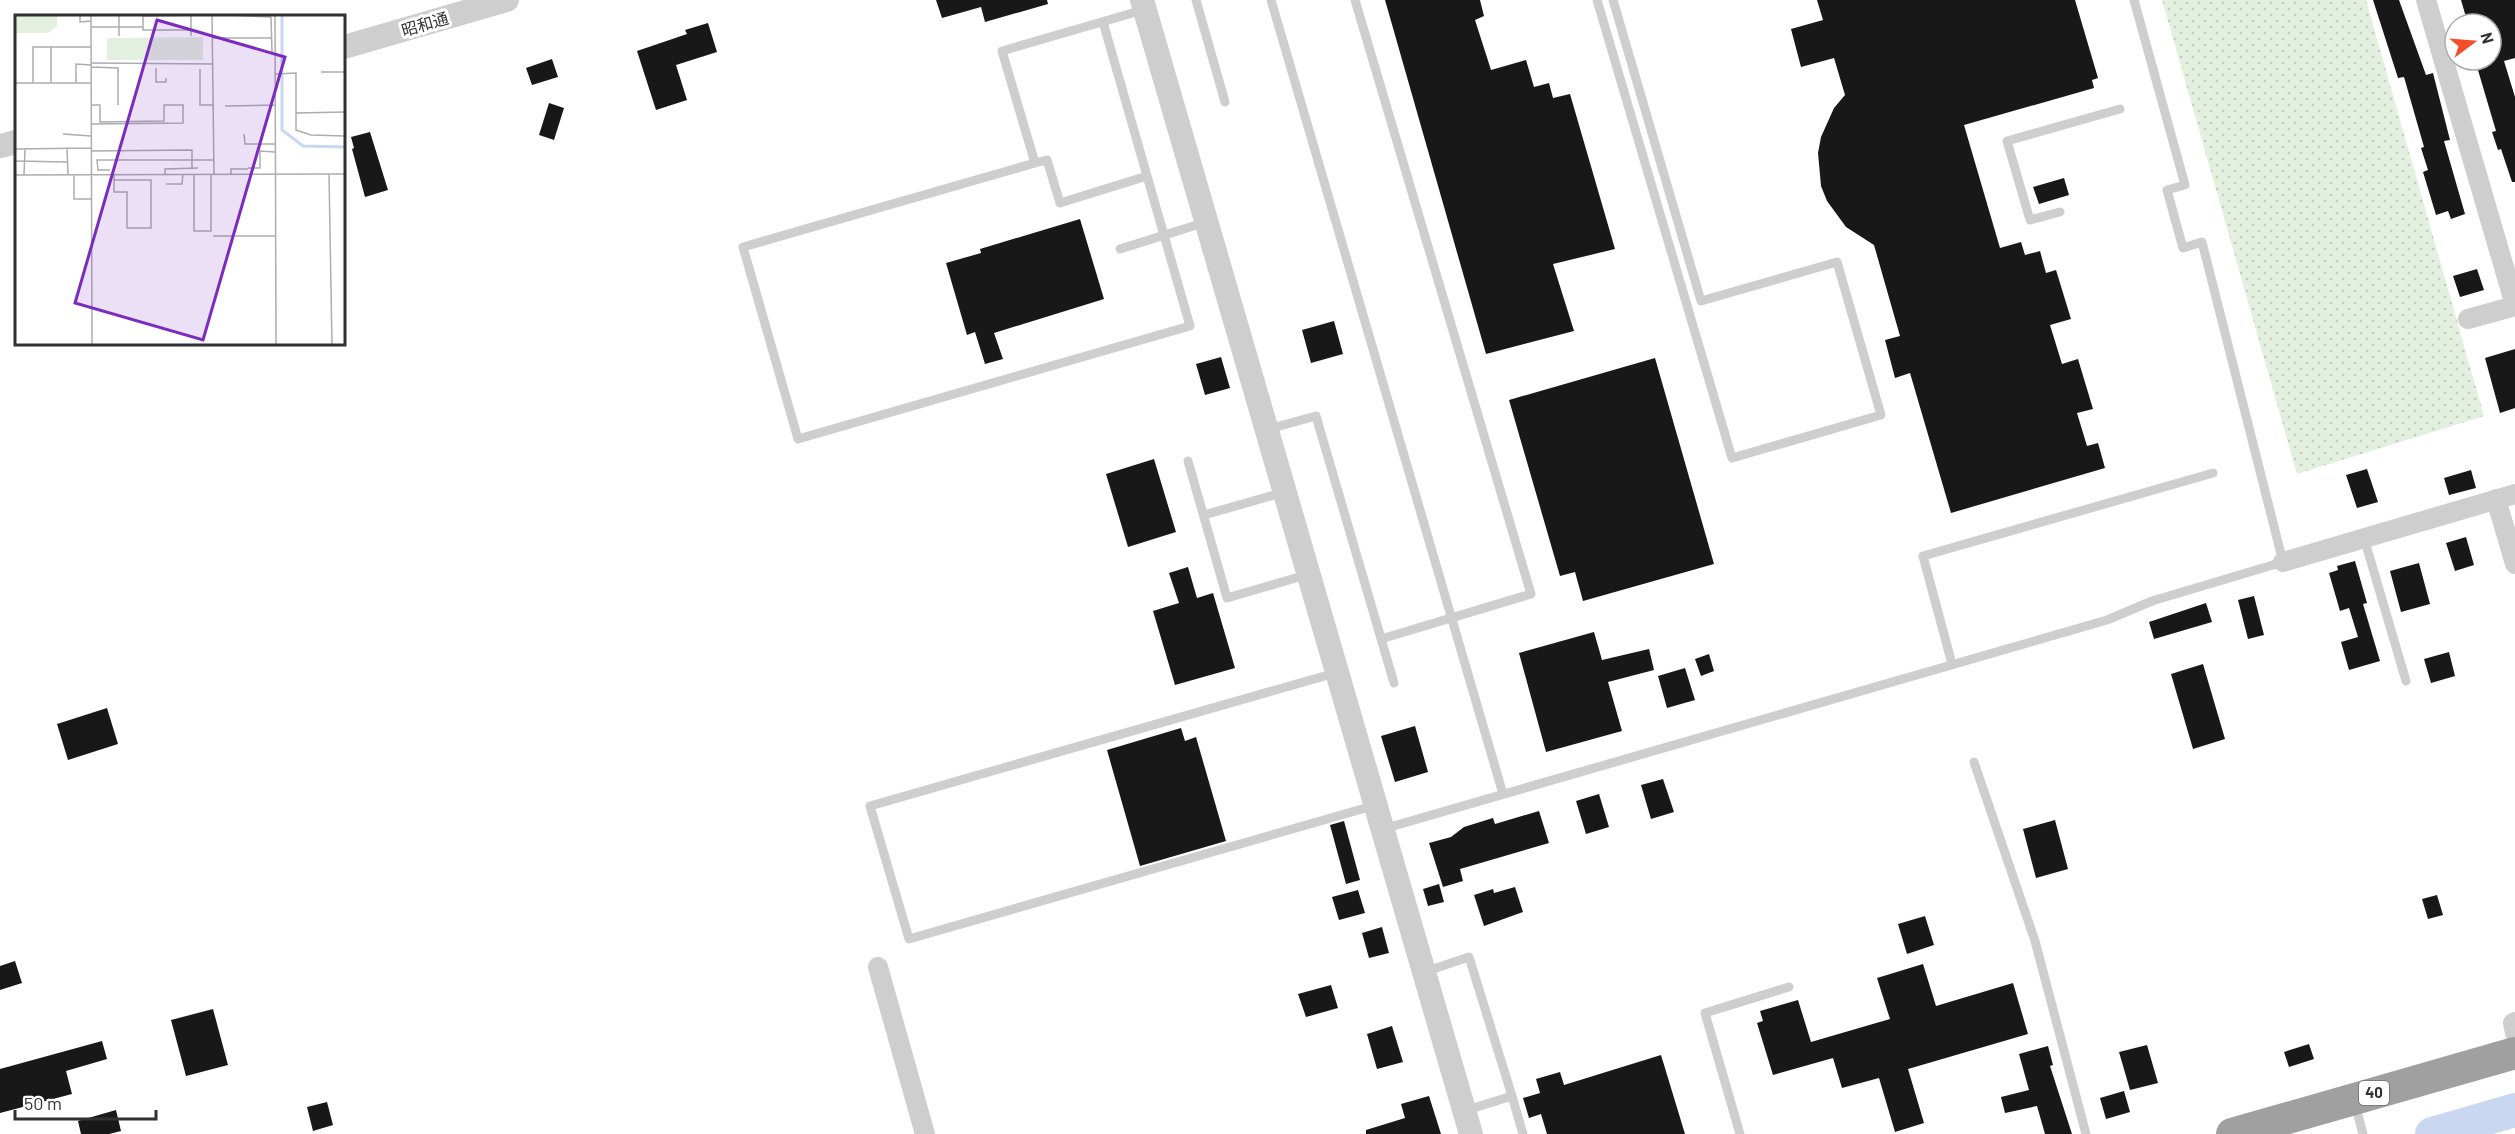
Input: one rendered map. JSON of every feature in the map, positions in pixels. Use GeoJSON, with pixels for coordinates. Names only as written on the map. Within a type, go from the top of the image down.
{"type":"FeatureCollection","features":[{"type":"Feature","properties":{"kind":"highway","name":"40"},"geometry":{"type":"LineString","coordinates":[[2232,1134],[2359,1120],[2515,1053]]}},
{"type":"Feature","properties":{"kind":"street","name":"昭和通"},"geometry":{"type":"LineString","coordinates":[[345,47],[507,0]]}},
{"type":"Feature","properties":{"kind":"street"},"geometry":{"type":"LineString","coordinates":[[2426,0],[2515,305],[2468,319]]}},
{"type":"Feature","properties":{"kind":"street"},"geometry":{"type":"LineString","coordinates":[[1143,5],[1467,1123]]}},
{"type":"Feature","properties":{"kind":"street"},"geometry":{"type":"LineString","coordinates":[[0,146],[15,142]]}},
{"type":"Feature","properties":{"kind":"street"},"geometry":{"type":"LineString","coordinates":[[2283,562],[2515,494]]}},
{"type":"Feature","properties":{"kind":"street"},"geometry":{"type":"LineString","coordinates":[[2496,500],[2515,564]]}},
{"type":"Feature","properties":{"kind":"street"},"geometry":{"type":"LineString","coordinates":[[878,967],[925,1134]]}},
{"type":"Feature","properties":{"kind":"street"},"geometry":{"type":"LineString","coordinates":[[2515,1022],[2513,1023],[2515,1033]]}},
{"type":"Feature","properties":{"kind":"lane"},"geometry":{"type":"LineString","coordinates":[[1196,0],[1225,102]]}},
{"type":"Feature","properties":{"kind":"lane"},"geometry":{"type":"LineString","coordinates":[[1271,0],[1503,794]]}},
{"type":"Feature","properties":{"kind":"lane"},"geometry":{"type":"LineString","coordinates":[[1355,0],[1531,594],[1381,639]]}},
{"type":"Feature","properties":{"kind":"lane"},"geometry":{"type":"LineString","coordinates":[[1598,0],[1732,458],[1881,415],[1837,262],[1701,301],[1613,0]]}},
{"type":"Feature","properties":{"kind":"lane"},"geometry":{"type":"LineString","coordinates":[[1383,829],[2107,620],[2152,601],[2283,562],[2202,242],[2183,248],[2167,190],[2185,185],[2134,0]]}},
{"type":"Feature","properties":{"kind":"lane"},"geometry":{"type":"LineString","coordinates":[[1035,164],[1002,51],[1103,22],[1143,5]]}},
{"type":"Feature","properties":{"kind":"lane"},"geometry":{"type":"LineString","coordinates":[[1103,22],[1190,326],[798,439],[743,247],[1047,160],[1060,203],[1147,176]]}},
{"type":"Feature","properties":{"kind":"lane"},"geometry":{"type":"LineString","coordinates":[[2060,212],[2030,220],[2007,141],[2120,109]]}},
{"type":"Feature","properties":{"kind":"lane"},"geometry":{"type":"LineString","coordinates":[[1120,249],[1206,222]]}},
{"type":"Feature","properties":{"kind":"lane"},"geometry":{"type":"LineString","coordinates":[[1266,430],[1316,416],[1394,683]]}},
{"type":"Feature","properties":{"kind":"lane"},"geometry":{"type":"LineString","coordinates":[[1188,461],[1227,598],[1309,574]]}},
{"type":"Feature","properties":{"kind":"lane"},"geometry":{"type":"LineString","coordinates":[[1952,664],[1923,556],[2213,473]]}},
{"type":"Feature","properties":{"kind":"lane"},"geometry":{"type":"LineString","coordinates":[[1204,515],[1285,492]]}},
{"type":"Feature","properties":{"kind":"lane"},"geometry":{"type":"LineString","coordinates":[[2364,538],[2406,681]]}},
{"type":"Feature","properties":{"kind":"lane"},"geometry":{"type":"LineString","coordinates":[[1337,672],[870,806],[909,939],[1376,805]]}},
{"type":"Feature","properties":{"kind":"lane"},"geometry":{"type":"LineString","coordinates":[[1974,762],[2035,941],[2086,1134]]}},
{"type":"Feature","properties":{"kind":"lane"},"geometry":{"type":"LineString","coordinates":[[1424,972],[1469,957],[1523,1134]]}},
{"type":"Feature","properties":{"kind":"lane"},"geometry":{"type":"LineString","coordinates":[[1740,1134],[1705,1013],[1789,987]]}},
{"type":"Feature","properties":{"kind":"lane"},"geometry":{"type":"LineString","coordinates":[[1467,1123],[1512,1096]]}},
{"type":"Feature","properties":{"kind":"green space"},"geometry":{"type":"Polygon","coordinates":[[[2162,0],[2366,0],[2484,416],[2297,474],[2162,0]]]}},
{"type":"Feature","properties":{"kind":"building"},"geometry":{"type":"Polygon","coordinates":[[[936,0],[1047,0],[1048,4],[985,22],[981,7],[942,18],[936,0]]]}},
{"type":"Feature","properties":{"kind":"building"},"geometry":{"type":"Polygon","coordinates":[[[1385,0],[1480,0],[1484,16],[1475,20],[1491,70],[1526,60],[1534,87],[1549,83],[1553,98],[1570,94],[1615,249],[1553,264],[1574,331],[1486,354],[1385,0]]]}},
{"type":"Feature","properties":{"kind":"building"},"geometry":{"type":"Polygon","coordinates":[[[1817,0],[2075,0],[2098,78],[2092,80],[2094,88],[1964,125],[2000,248],[2021,242],[2025,255],[2040,251],[2046,273],[2056,270],[2071,319],[2050,325],[2062,364],[2078,359],[2093,409],[2077,413],[2087,446],[2098,443],[2105,468],[1951,513],[1910,373],[1895,378],[1885,340],[1900,336],[1874,245],[1846,227],[1827,201],[1821,186],[1818,153],[1821,137],[1834,108],[1845,95],[1834,58],[1801,67],[1791,29],[1823,20],[1817,0]]]}},
{"type":"Feature","properties":{"kind":"building"},"geometry":{"type":"Polygon","coordinates":[[[2373,0],[2399,0],[2426,75],[2433,73],[2450,140],[2444,141],[2465,214],[2451,219],[2448,211],[2436,215],[2423,172],[2428,170],[2421,148],[2424,147],[2404,77],[2398,78],[2373,0]]]}},
{"type":"Feature","properties":{"kind":"building"},"geometry":{"type":"Polygon","coordinates":[[[2461,0],[2515,0],[2515,58],[2504,61],[2515,97],[2515,182],[2512,182],[2501,149],[2498,150],[2492,132],[2496,131],[2479,72],[2503,72],[2503,12],[2464,12],[2461,0]]]}},
{"type":"Feature","properties":{"kind":"building"},"geometry":{"type":"Polygon","coordinates":[[[708,23],[717,52],[676,65],[687,100],[656,110],[637,51],[687,34],[685,30],[708,23]]]}},
{"type":"Feature","properties":{"kind":"building"},"geometry":{"type":"Polygon","coordinates":[[[552,59],[558,77],[532,85],[526,68],[552,59]]]}},
{"type":"Feature","properties":{"kind":"building"},"geometry":{"type":"Polygon","coordinates":[[[549,103],[564,108],[554,140],[539,135],[549,103]]]}},
{"type":"Feature","properties":{"kind":"building"},"geometry":{"type":"Polygon","coordinates":[[[370,132],[388,190],[365,197],[351,137],[370,132]]]}},
{"type":"Feature","properties":{"kind":"building"},"geometry":{"type":"Polygon","coordinates":[[[2064,178],[2069,195],[2039,204],[2033,187],[2064,178]]]}},
{"type":"Feature","properties":{"kind":"building"},"geometry":{"type":"Polygon","coordinates":[[[1080,219],[1104,299],[994,333],[1003,359],[985,364],[975,332],[967,335],[946,263],[981,253],[980,249],[1080,219]]]}},
{"type":"Feature","properties":{"kind":"building"},"geometry":{"type":"Polygon","coordinates":[[[2477,269],[2484,290],[2460,297],[2453,276],[2477,269]]]}},
{"type":"Feature","properties":{"kind":"building"},"geometry":{"type":"Polygon","coordinates":[[[1334,321],[1343,354],[1311,363],[1302,330],[1334,321]]]}},
{"type":"Feature","properties":{"kind":"building"},"geometry":{"type":"Polygon","coordinates":[[[2515,349],[2515,408],[2500,413],[2485,358],[2515,349]]]}},
{"type":"Feature","properties":{"kind":"building"},"geometry":{"type":"Polygon","coordinates":[[[1221,357],[1230,388],[1205,395],[1196,364],[1221,357]]]}},
{"type":"Feature","properties":{"kind":"building"},"geometry":{"type":"Polygon","coordinates":[[[1655,358],[1714,564],[1583,601],[1575,572],[1560,576],[1509,400],[1655,358]]]}},
{"type":"Feature","properties":{"kind":"building"},"geometry":{"type":"Polygon","coordinates":[[[1154,459],[1176,532],[1128,547],[1106,474],[1154,459]]]}},
{"type":"Feature","properties":{"kind":"building"},"geometry":{"type":"Polygon","coordinates":[[[2367,469],[2378,502],[2357,508],[2346,475],[2367,469]]]}},
{"type":"Feature","properties":{"kind":"building"},"geometry":{"type":"Polygon","coordinates":[[[2471,470],[2476,488],[2449,495],[2444,478],[2471,470]]]}},
{"type":"Feature","properties":{"kind":"building"},"geometry":{"type":"Polygon","coordinates":[[[2466,537],[2474,565],[2455,571],[2446,543],[2466,537]]]}},
{"type":"Feature","properties":{"kind":"building"},"geometry":{"type":"Polygon","coordinates":[[[2355,561],[2367,603],[2363,604],[2380,661],[2349,670],[2341,642],[2358,637],[2349,608],[2340,611],[2329,573],[2338,570],[2337,566],[2355,561]]]}},
{"type":"Feature","properties":{"kind":"building"},"geometry":{"type":"Polygon","coordinates":[[[2419,563],[2430,604],[2401,612],[2390,571],[2419,563]]]}},
{"type":"Feature","properties":{"kind":"building"},"geometry":{"type":"Polygon","coordinates":[[[1188,567],[1197,598],[1213,593],[1235,668],[1175,685],[1153,611],[1179,603],[1169,573],[1188,567]]]}},
{"type":"Feature","properties":{"kind":"building"},"geometry":{"type":"Polygon","coordinates":[[[2254,596],[2264,635],[2248,639],[2238,600],[2254,596]]]}},
{"type":"Feature","properties":{"kind":"building"},"geometry":{"type":"Polygon","coordinates":[[[2206,603],[2212,622],[2154,639],[2149,622],[2206,603]]]}},
{"type":"Feature","properties":{"kind":"building"},"geometry":{"type":"Polygon","coordinates":[[[1594,632],[1602,660],[1649,649],[1654,670],[1608,682],[1622,731],[1546,752],[1519,653],[1594,632]]]}},
{"type":"Feature","properties":{"kind":"building"},"geometry":{"type":"Polygon","coordinates":[[[2449,652],[2455,676],[2431,683],[2424,659],[2449,652]]]}},
{"type":"Feature","properties":{"kind":"building"},"geometry":{"type":"Polygon","coordinates":[[[1709,654],[1714,671],[1701,676],[1695,659],[1709,654]]]}},
{"type":"Feature","properties":{"kind":"building"},"geometry":{"type":"Polygon","coordinates":[[[2203,664],[2225,739],[2193,749],[2171,674],[2203,664]]]}},
{"type":"Feature","properties":{"kind":"building"},"geometry":{"type":"Polygon","coordinates":[[[1685,668],[1695,700],[1667,708],[1658,676],[1685,668]]]}},
{"type":"Feature","properties":{"kind":"building"},"geometry":{"type":"Polygon","coordinates":[[[107,708],[118,744],[68,760],[57,724],[107,708]]]}},
{"type":"Feature","properties":{"kind":"building"},"geometry":{"type":"Polygon","coordinates":[[[1415,726],[1428,772],[1395,782],[1381,736],[1415,726]]]}},
{"type":"Feature","properties":{"kind":"building"},"geometry":{"type":"Polygon","coordinates":[[[1181,728],[1185,741],[1196,737],[1226,841],[1140,866],[1107,750],[1181,728]]]}},
{"type":"Feature","properties":{"kind":"building"},"geometry":{"type":"Polygon","coordinates":[[[1663,779],[1674,812],[1651,819],[1641,785],[1663,779]]]}},
{"type":"Feature","properties":{"kind":"building"},"geometry":{"type":"Polygon","coordinates":[[[1599,794],[1609,827],[1586,834],[1576,801],[1599,794]]]}},
{"type":"Feature","properties":{"kind":"building"},"geometry":{"type":"Polygon","coordinates":[[[1539,811],[1549,843],[1460,869],[1463,881],[1443,887],[1429,843],[1451,837],[1464,827],[1493,818],[1495,824],[1539,811]]]}},
{"type":"Feature","properties":{"kind":"building"},"geometry":{"type":"Polygon","coordinates":[[[2055,820],[2068,869],[2036,878],[2023,829],[2055,820]]]}},
{"type":"Feature","properties":{"kind":"building"},"geometry":{"type":"Polygon","coordinates":[[[1344,821],[1360,880],[1346,884],[1330,825],[1344,821]]]}},
{"type":"Feature","properties":{"kind":"building"},"geometry":{"type":"Polygon","coordinates":[[[1439,884],[1444,902],[1428,906],[1423,889],[1439,884]]]}},
{"type":"Feature","properties":{"kind":"building"},"geometry":{"type":"Polygon","coordinates":[[[1515,887],[1523,912],[1484,926],[1474,895],[1493,889],[1494,893],[1515,887]]]}},
{"type":"Feature","properties":{"kind":"building"},"geometry":{"type":"Polygon","coordinates":[[[1358,890],[1365,913],[1339,920],[1332,897],[1358,890]]]}},
{"type":"Feature","properties":{"kind":"building"},"geometry":{"type":"Polygon","coordinates":[[[2437,895],[2443,915],[2428,919],[2422,899],[2437,895]]]}},
{"type":"Feature","properties":{"kind":"building"},"geometry":{"type":"Polygon","coordinates":[[[1925,916],[1934,945],[1907,954],[1898,924],[1925,916]]]}},
{"type":"Feature","properties":{"kind":"building"},"geometry":{"type":"Polygon","coordinates":[[[1382,927],[1389,953],[1369,958],[1362,933],[1382,927]]]}},
{"type":"Feature","properties":{"kind":"building"},"geometry":{"type":"Polygon","coordinates":[[[15,961],[22,983],[0,990],[0,966],[15,961]]]}},
{"type":"Feature","properties":{"kind":"building"},"geometry":{"type":"Polygon","coordinates":[[[1923,964],[1936,1006],[2013,983],[2028,1034],[1908,1069],[1924,1123],[1895,1132],[1879,1078],[1842,1088],[1833,1058],[1773,1075],[1757,1023],[1763,1021],[1760,1011],[1798,1000],[1811,1042],[1890,1019],[1877,978],[1923,964]]]}},
{"type":"Feature","properties":{"kind":"building"},"geometry":{"type":"Polygon","coordinates":[[[1331,985],[1338,1008],[1306,1017],[1298,994],[1331,985]]]}},
{"type":"Feature","properties":{"kind":"building"},"geometry":{"type":"Polygon","coordinates":[[[213,1009],[228,1065],[186,1076],[171,1020],[213,1009]]]}},
{"type":"Feature","properties":{"kind":"building"},"geometry":{"type":"Polygon","coordinates":[[[1392,1026],[1403,1062],[1377,1069],[1367,1034],[1392,1026]]]}},
{"type":"Feature","properties":{"kind":"building"},"geometry":{"type":"Polygon","coordinates":[[[102,1041],[107,1059],[66,1071],[72,1094],[0,1113],[0,1069],[102,1041]]]}},
{"type":"Feature","properties":{"kind":"building"},"geometry":{"type":"Polygon","coordinates":[[[2309,1044],[2314,1059],[2289,1067],[2284,1052],[2309,1044]]]}},
{"type":"Feature","properties":{"kind":"building"},"geometry":{"type":"Polygon","coordinates":[[[2147,1045],[2158,1083],[2130,1090],[2119,1052],[2147,1045]]]}},
{"type":"Feature","properties":{"kind":"building"},"geometry":{"type":"Polygon","coordinates":[[[2048,1046],[2053,1065],[2050,1066],[2072,1134],[2045,1134],[2037,1106],[2005,1113],[2001,1097],[2029,1090],[2019,1054],[2048,1046]]]}},
{"type":"Feature","properties":{"kind":"building"},"geometry":{"type":"Polygon","coordinates":[[[1661,1055],[1685,1134],[1547,1134],[1541,1114],[1529,1118],[1523,1098],[1540,1093],[1536,1079],[1560,1072],[1564,1085],[1661,1055]]]}},
{"type":"Feature","properties":{"kind":"building"},"geometry":{"type":"Polygon","coordinates":[[[2124,1091],[2130,1112],[2106,1119],[2100,1098],[2124,1091]]]}},
{"type":"Feature","properties":{"kind":"building"},"geometry":{"type":"Polygon","coordinates":[[[1429,1096],[1441,1134],[1366,1134],[1366,1130],[1405,1118],[1401,1104],[1429,1096]]]}},
{"type":"Feature","properties":{"kind":"building"},"geometry":{"type":"Polygon","coordinates":[[[327,1102],[333,1125],[313,1131],[307,1107],[327,1102]]]}},
{"type":"Feature","properties":{"kind":"building"},"geometry":{"type":"Polygon","coordinates":[[[116,1110],[121,1131],[109,1134],[81,1134],[78,1121],[116,1110]]]}},
{"type":"Feature","properties":{"kind":"waterway"},"geometry":{"type":"LineString","coordinates":[[2432,1134],[2515,1110]]}}]}
